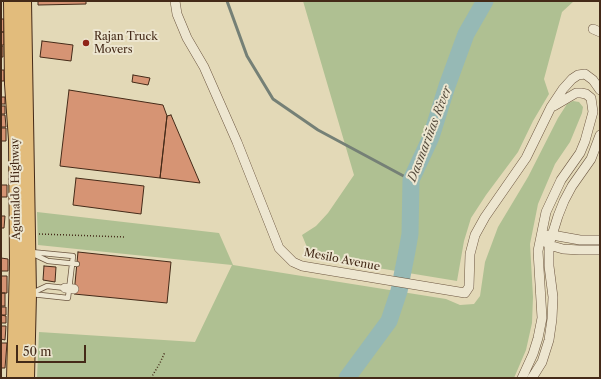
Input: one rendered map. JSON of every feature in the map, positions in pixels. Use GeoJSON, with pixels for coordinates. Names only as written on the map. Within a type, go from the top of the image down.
{"type":"FeatureCollection","features":[{"type":"Feature","properties":{"kind":"main road","name":"Aguinaldo Highway"},"geometry":{"type":"LineString","coordinates":[[11,1],[12,84],[16,164],[17,264],[22,294],[27,378]]}},
{"type":"Feature","properties":{"kind":"main road","name":"Aguinaldo Highway"},"geometry":{"type":"LineString","coordinates":[[14,378],[22,294],[28,251],[24,1]]}},
{"type":"Feature","properties":{"kind":"street","name":"Mesilo Avenue"},"geometry":{"type":"LineString","coordinates":[[175,1],[177,14],[187,38],[204,67],[237,142],[279,248],[293,262],[309,267],[465,293],[469,287],[470,254],[475,235],[485,217],[526,158],[551,108],[563,89],[572,79],[578,75],[585,74],[593,80],[600,90]]}},
{"type":"Feature","properties":{"kind":"street"},"geometry":{"type":"LineString","coordinates":[[522,378],[533,354],[542,318],[538,251],[546,212],[562,180],[580,153],[593,112],[591,98],[586,94],[581,93],[572,95],[551,108]]}},
{"type":"Feature","properties":{"kind":"street"},"geometry":{"type":"LineString","coordinates":[[532,378],[542,362],[549,340],[552,319],[549,245],[564,201],[572,186],[591,159],[600,135]]}},
{"type":"Feature","properties":{"kind":"street"},"geometry":{"type":"LineString","coordinates":[[541,236],[552,235],[580,240],[600,240]]}},
{"type":"Feature","properties":{"kind":"street"},"geometry":{"type":"LineString","coordinates":[[541,236],[549,245],[563,249],[600,250]]}},
{"type":"Feature","properties":{"kind":"lane"},"geometry":{"type":"LineString","coordinates":[[22,294],[68,298],[73,256],[28,251]]}},
{"type":"Feature","properties":{"kind":"lane"},"geometry":{"type":"LineString","coordinates":[[28,251],[48,261],[77,264]]}},
{"type":"Feature","properties":{"kind":"lane"},"geometry":{"type":"LineString","coordinates":[[22,294],[47,286],[69,288]]}},
{"type":"Feature","properties":{"kind":"path"},"geometry":{"type":"LineString","coordinates":[[28,235],[125,237]]}},
{"type":"Feature","properties":{"kind":"path"},"geometry":{"type":"LineString","coordinates":[[151,378],[165,352]]}},
{"type":"Feature","properties":{"kind":"green space"},"geometry":{"type":"Polygon","coordinates":[[[303,1],[574,1],[562,12],[544,79],[549,94],[533,121],[518,152],[471,218],[464,241],[457,281],[311,257],[302,235],[316,226],[328,213],[354,175],[303,1]]]}},
{"type":"Feature","properties":{"kind":"green space"},"geometry":{"type":"Polygon","coordinates":[[[573,101],[579,102],[583,107],[582,113],[570,142],[555,164],[538,204],[530,244],[533,297],[532,323],[526,350],[514,378],[37,378],[39,332],[195,342],[232,265],[38,245],[37,212],[219,233],[233,265],[446,299],[460,305],[474,304],[480,296],[485,262],[498,227],[528,177],[558,118],[567,104],[573,101]]]}},
{"type":"Feature","properties":{"kind":"building"},"geometry":{"type":"Polygon","coordinates":[[[38,1],[86,1],[86,4],[38,5],[38,1]]]}},
{"type":"Feature","properties":{"kind":"building"},"geometry":{"type":"Polygon","coordinates":[[[1,19],[4,19],[4,32],[1,32],[1,19]]]}},
{"type":"Feature","properties":{"kind":"building"},"geometry":{"type":"Polygon","coordinates":[[[1,32],[4,32],[4,45],[1,45],[1,32]]]}},
{"type":"Feature","properties":{"kind":"building"},"geometry":{"type":"Polygon","coordinates":[[[42,41],[73,45],[71,61],[40,57],[42,41]]]}},
{"type":"Feature","properties":{"kind":"building"},"geometry":{"type":"Polygon","coordinates":[[[1,46],[3,46],[3,57],[1,57],[1,46]]]}},
{"type":"Feature","properties":{"kind":"building"},"geometry":{"type":"Polygon","coordinates":[[[1,70],[4,70],[4,81],[1,81],[1,70]]]}},
{"type":"Feature","properties":{"kind":"building"},"geometry":{"type":"Polygon","coordinates":[[[133,75],[150,78],[148,85],[132,82],[133,75]]]}},
{"type":"Feature","properties":{"kind":"building"},"geometry":{"type":"Polygon","coordinates":[[[69,90],[163,105],[167,116],[160,178],[60,166],[69,90]]]}},
{"type":"Feature","properties":{"kind":"building"},"geometry":{"type":"Polygon","coordinates":[[[1,97],[5,97],[5,104],[1,104],[1,97]]]}},
{"type":"Feature","properties":{"kind":"building"},"geometry":{"type":"Polygon","coordinates":[[[1,106],[5,106],[5,114],[1,114],[1,106]]]}},
{"type":"Feature","properties":{"kind":"building"},"geometry":{"type":"Polygon","coordinates":[[[1,115],[5,115],[6,127],[1,127],[1,115]]]}},
{"type":"Feature","properties":{"kind":"building"},"geometry":{"type":"Polygon","coordinates":[[[171,115],[200,183],[160,178],[167,116],[171,115]]]}},
{"type":"Feature","properties":{"kind":"building"},"geometry":{"type":"Polygon","coordinates":[[[1,128],[6,128],[6,141],[1,141],[1,128]]]}},
{"type":"Feature","properties":{"kind":"building"},"geometry":{"type":"Polygon","coordinates":[[[76,178],[144,186],[141,214],[73,205],[76,178]]]}},
{"type":"Feature","properties":{"kind":"building"},"geometry":{"type":"Polygon","coordinates":[[[1,185],[7,185],[7,197],[1,197],[1,185]]]}},
{"type":"Feature","properties":{"kind":"building"},"geometry":{"type":"Polygon","coordinates":[[[1,216],[5,216],[4,228],[1,228],[1,216]]]}},
{"type":"Feature","properties":{"kind":"building"},"geometry":{"type":"Polygon","coordinates":[[[78,252],[171,262],[167,303],[74,294],[78,252]]]}},
{"type":"Feature","properties":{"kind":"building"},"geometry":{"type":"Polygon","coordinates":[[[1,258],[8,259],[8,271],[1,271],[1,258]]]}},
{"type":"Feature","properties":{"kind":"building"},"geometry":{"type":"Polygon","coordinates":[[[44,266],[56,267],[55,282],[43,280],[44,266]]]}},
{"type":"Feature","properties":{"kind":"building"},"geometry":{"type":"Polygon","coordinates":[[[1,276],[7,276],[7,293],[1,293],[1,276]]]}},
{"type":"Feature","properties":{"kind":"building"},"geometry":{"type":"Polygon","coordinates":[[[1,293],[5,293],[5,306],[1,306],[1,293]]]}},
{"type":"Feature","properties":{"kind":"building"},"geometry":{"type":"Polygon","coordinates":[[[1,307],[6,307],[6,315],[1,315],[1,307]]]}},
{"type":"Feature","properties":{"kind":"building"},"geometry":{"type":"Polygon","coordinates":[[[1,315],[6,316],[6,323],[1,323],[1,315]]]}},
{"type":"Feature","properties":{"kind":"building"},"geometry":{"type":"Polygon","coordinates":[[[1,326],[6,326],[5,340],[1,339],[1,326]]]}},
{"type":"Feature","properties":{"kind":"building"},"geometry":{"type":"Polygon","coordinates":[[[1,343],[7,343],[5,368],[1,368],[1,343]]]}},
{"type":"Feature","properties":{"kind":"waterway"},"geometry":{"type":"LineString","coordinates":[[227,1],[247,56],[273,99],[318,130],[411,180]]}},
{"type":"Feature","properties":{"kind":"waterway","name":"Dasmariñas River"},"geometry":{"type":"LineString","coordinates":[[347,378],[389,321],[399,291],[410,234],[411,180],[431,137],[447,86],[466,34],[485,1]]}},
{"type":"Feature","properties":{"kind":"place","name":"Rajan Truck Movers"},"geometry":{"type":"Point","coordinates":[86,43]}}]}
